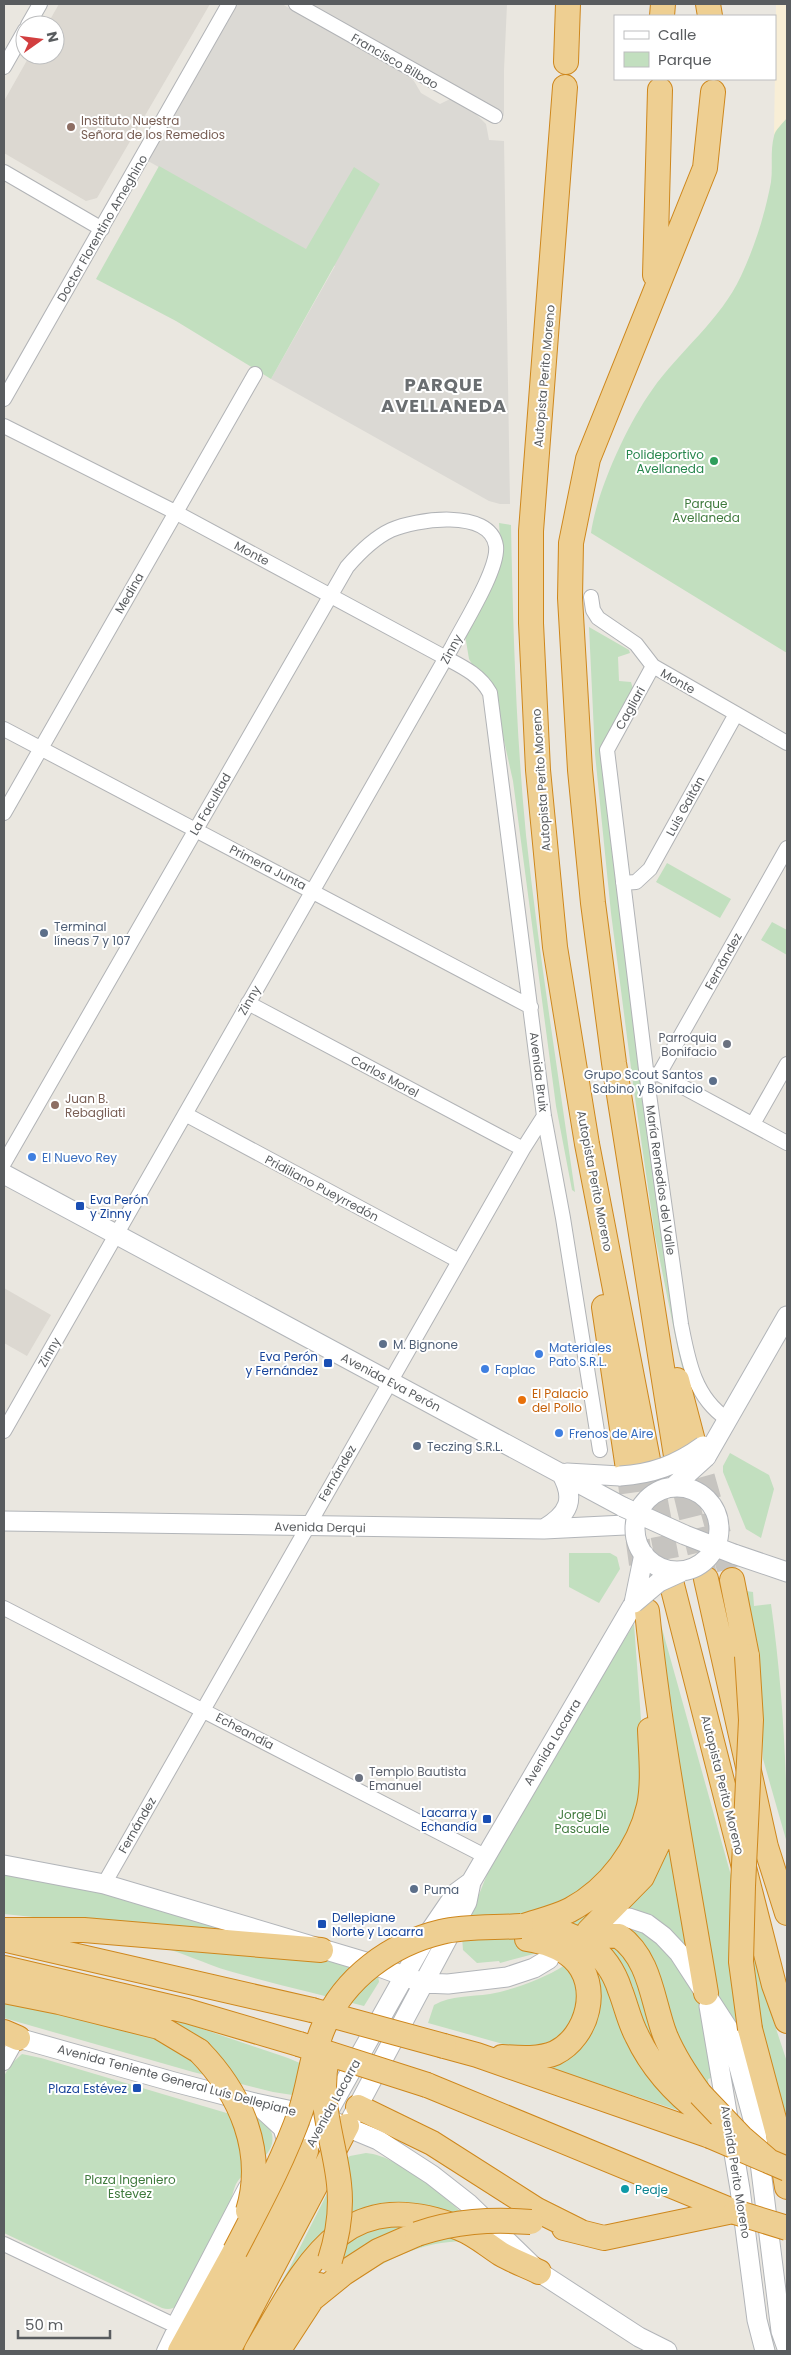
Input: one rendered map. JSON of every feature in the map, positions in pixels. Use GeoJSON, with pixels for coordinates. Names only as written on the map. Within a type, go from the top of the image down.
{"type":"FeatureCollection","features":[{"type":"Feature","properties":{"kind":"highway"},"geometry":{"type":"LineString","coordinates":[[566,62],[568,4]]}},
{"type":"Feature","properties":{"kind":"highway","name":"Autopista Perito Moreno"},"geometry":{"type":"LineString","coordinates":[[565,87],[531,531],[532,623],[538,770],[556,947],[587,1144],[605,1318],[632,1470]]}},
{"type":"Feature","properties":{"kind":"highway"},"geometry":{"type":"LineString","coordinates":[[654,292],[660,90]]}},
{"type":"Feature","properties":{"kind":"highway"},"geometry":{"type":"LineString","coordinates":[[695,1450],[646,1261],[614,1063],[593,903],[579,761],[570,598],[572,543],[588,459],[705,168],[713,92]]}},
{"type":"Feature","properties":{"kind":"highway","name":"Autopista Perito Moreno"},"geometry":{"type":"LineString","coordinates":[[677,1578],[774,1986],[787,2021]]}},
{"type":"Feature","properties":{"kind":"highway"},"geometry":{"type":"LineString","coordinates":[[706,1578],[766,1847],[787,1913]]}},
{"type":"Feature","properties":{"kind":"highway"},"geometry":{"type":"LineString","coordinates":[[732,1580],[746,1656],[751,1720],[743,1886],[742,1962],[750,2029],[778,2134],[787,2187]]}},
{"type":"Feature","properties":{"kind":"highway"},"geometry":{"type":"LineString","coordinates":[[640,1607],[651,1654],[706,1993]]}},
{"type":"Feature","properties":{"kind":"highway"},"geometry":{"type":"LineString","coordinates":[[278,2351],[314,2294],[330,2260],[337,2236],[339,2184],[324,2099],[324,2075],[336,2028],[344,2013],[371,1982],[398,1962],[414,1955],[523,1930],[570,1910],[599,1889],[617,1871],[642,1830],[649,1806],[651,1654]]}},
{"type":"Feature","properties":{"kind":"highway"},"geometry":{"type":"LineString","coordinates":[[591,1933],[642,1877],[660,1839],[671,1782]]}},
{"type":"Feature","properties":{"kind":"highway"},"geometry":{"type":"LineString","coordinates":[[4,1930],[84,1930],[321,1950]]}},
{"type":"Feature","properties":{"kind":"highway"},"geometry":{"type":"LineString","coordinates":[[477,2055],[528,2058],[554,2054],[571,2043],[581,2029],[587,2014],[588,1994],[582,1970],[573,1958],[554,1945],[523,1930]]}},
{"type":"Feature","properties":{"kind":"highway"},"geometry":{"type":"LineString","coordinates":[[180,2351],[235,2251],[285,2153],[301,2110],[318,2040],[324,2024],[347,1987],[362,1972],[390,1953],[413,1942],[442,1932],[560,1931],[583,1940],[596,1952],[614,1976],[631,2024],[644,2050],[665,2080],[701,2104],[779,2166]]}},
{"type":"Feature","properties":{"kind":"highway"},"geometry":{"type":"LineString","coordinates":[[591,1933],[619,1936],[636,1954],[650,1983],[664,2032],[701,2104]]}},
{"type":"Feature","properties":{"kind":"highway"},"geometry":{"type":"LineString","coordinates":[[4,1939],[312,2010],[477,2055],[710,2136],[779,2166]]}},
{"type":"Feature","properties":{"kind":"highway"},"geometry":{"type":"LineString","coordinates":[[4,1968],[187,2011],[299,2044],[428,2086],[734,2211],[787,2228]]}},
{"type":"Feature","properties":{"kind":"highway"},"geometry":{"type":"LineString","coordinates":[[4,1991],[59,2002],[159,2027],[199,2051],[214,2066],[233,2092],[248,2126],[253,2153],[253,2185],[249,2208],[235,2251]]}},
{"type":"Feature","properties":{"kind":"highway"},"geometry":{"type":"LineString","coordinates":[[228,2351],[352,2116],[432,2142],[538,2210],[578,2231]]}},
{"type":"Feature","properties":{"kind":"highway"},"geometry":{"type":"LineString","coordinates":[[206,2351],[283,2212],[296,2183],[297,2146]]}},
{"type":"Feature","properties":{"kind":"highway"},"geometry":{"type":"LineString","coordinates":[[314,2294],[378,2251],[417,2234],[460,2222],[498,2220],[531,2222],[604,2238],[734,2211]]}},
{"type":"Feature","properties":{"kind":"highway"},"geometry":{"type":"LineString","coordinates":[[256,2351],[312,2259],[335,2236],[351,2226],[370,2219],[396,2214],[445,2223],[472,2234],[502,2254],[539,2272]]}},
{"type":"Feature","properties":{"kind":"main road","name":"Avenida Eva Perón"},"geometry":{"type":"LineString","coordinates":[[4,1174],[561,1473],[631,1518],[787,1572]]}},
{"type":"Feature","properties":{"kind":"main road"},"geometry":{"type":"LineString","coordinates":[[544,1529],[562,1515],[568,1504],[568,1489],[561,1473],[632,1470],[645,1473],[662,1469],[686,1458],[723,1426],[787,1316]]}},
{"type":"Feature","properties":{"kind":"main road"},"geometry":{"type":"LineString","coordinates":[[673,1487],[695,1450]]}},
{"type":"Feature","properties":{"kind":"main road"},"geometry":{"type":"LineString","coordinates":[[677,1578],[660,1568],[644,1554],[637,1543],[631,1518],[656,1493],[673,1487],[695,1491],[710,1503],[717,1514],[720,1526],[716,1547]]}},
{"type":"Feature","properties":{"kind":"main road","name":"Avenida Derqui"},"geometry":{"type":"LineString","coordinates":[[4,1521],[307,1527],[544,1529],[631,1518]]}},
{"type":"Feature","properties":{"kind":"main road","name":"Avenida Lacarra"},"geometry":{"type":"LineString","coordinates":[[352,2116],[467,1902],[470,1882],[640,1607],[659,1582],[677,1578],[703,1563],[716,1547]]}},
{"type":"Feature","properties":{"kind":"main road","name":"Avenida Lacarra"},"geometry":{"type":"LineString","coordinates":[[640,1607],[644,1554]]}},
{"type":"Feature","properties":{"kind":"main road"},"geometry":{"type":"LineString","coordinates":[[4,1865],[104,1884],[366,1962],[423,1983],[448,1984],[507,1977],[534,1968],[549,1959]]}},
{"type":"Feature","properties":{"kind":"main road","name":"Avenida Lacarra"},"geometry":{"type":"LineString","coordinates":[[176,2326],[247,2188],[260,2172],[297,2146],[325,2118],[404,1976],[456,1893],[470,1882]]}},
{"type":"Feature","properties":{"kind":"main road"},"geometry":{"type":"LineString","coordinates":[[591,1933],[620,1918],[629,1918],[646,1924],[663,1936],[679,1953],[729,2030],[756,2130],[781,2331],[787,2348]]}},
{"type":"Feature","properties":{"kind":"main road","name":"Avenida Perito Moreno"},"geometry":{"type":"LineString","coordinates":[[706,1993],[740,2189],[757,2320],[765,2351]]}},
{"type":"Feature","properties":{"kind":"main road","name":"Avenida Teniente General Luís Dellepiane"},"geometry":{"type":"LineString","coordinates":[[9,2035],[255,2103],[325,2118],[352,2116],[378,2140],[439,2180],[469,2204],[539,2272],[639,2337],[667,2351]]}},
{"type":"Feature","properties":{"kind":"main road"},"geometry":{"type":"LineString","coordinates":[[255,2103],[279,2123],[297,2146]]}},
{"type":"Feature","properties":{"kind":"street"},"geometry":{"type":"LineString","coordinates":[[34,15],[40,4]]}},
{"type":"Feature","properties":{"kind":"street","name":"Doctor Florentino Ameghino"},"geometry":{"type":"LineString","coordinates":[[4,399],[229,4]]}},
{"type":"Feature","properties":{"kind":"street","name":"Francisco Bilbao"},"geometry":{"type":"LineString","coordinates":[[296,4],[495,116]]}},
{"type":"Feature","properties":{"kind":"street"},"geometry":{"type":"LineString","coordinates":[[4,67],[15,48]]}},
{"type":"Feature","properties":{"kind":"street"},"geometry":{"type":"LineString","coordinates":[[4,172],[102,229]]}},
{"type":"Feature","properties":{"kind":"street","name":"Medina"},"geometry":{"type":"LineString","coordinates":[[4,813],[255,374]]}},
{"type":"Feature","properties":{"kind":"street","name":"Monte"},"geometry":{"type":"LineString","coordinates":[[4,426],[175,512],[446,658],[480,677],[490,692]]}},
{"type":"Feature","properties":{"kind":"street","name":"La Facultad"},"geometry":{"type":"LineString","coordinates":[[4,1163],[347,567],[372,543],[389,531],[416,521],[432,519],[472,523]]}},
{"type":"Feature","properties":{"kind":"street","name":"Zinny"},"geometry":{"type":"LineString","coordinates":[[4,1431],[446,658],[496,558],[494,540],[482,525],[472,523]]}},
{"type":"Feature","properties":{"kind":"street","name":"Monte"},"geometry":{"type":"LineString","coordinates":[[591,597],[593,610],[598,618],[636,644],[653,666],[787,743]]}},
{"type":"Feature","properties":{"kind":"street","name":"Cagliari"},"geometry":{"type":"LineString","coordinates":[[607,750],[653,666]]}},
{"type":"Feature","properties":{"kind":"street","name":"Avenida Bruix"},"geometry":{"type":"LineString","coordinates":[[490,692],[544,1116],[565,1227],[600,1450]]}},
{"type":"Feature","properties":{"kind":"street","name":"Luis Gaitán"},"geometry":{"type":"LineString","coordinates":[[623,883],[636,882],[650,869],[736,714]]}},
{"type":"Feature","properties":{"kind":"street","name":"Primera Junta"},"geometry":{"type":"LineString","coordinates":[[4,729],[313,890],[530,1007]]}},
{"type":"Feature","properties":{"kind":"street","name":"María Remedios del Valle"},"geometry":{"type":"LineString","coordinates":[[607,750],[623,883],[654,1075],[675,1287],[692,1373],[723,1426]]}},
{"type":"Feature","properties":{"kind":"street","name":"Fernández"},"geometry":{"type":"LineString","coordinates":[[654,1075],[787,848]]}},
{"type":"Feature","properties":{"kind":"street","name":"Carlos Morel"},"geometry":{"type":"LineString","coordinates":[[248,1003],[523,1149]]}},
{"type":"Feature","properties":{"kind":"street"},"geometry":{"type":"LineString","coordinates":[[753,1124],[787,1064]]}},
{"type":"Feature","properties":{"kind":"street"},"geometry":{"type":"LineString","coordinates":[[654,1075],[787,1143]]}},
{"type":"Feature","properties":{"kind":"street","name":"Pridiliano Pueyrredón"},"geometry":{"type":"LineString","coordinates":[[185,1114],[459,1261]]}},
{"type":"Feature","properties":{"kind":"street","name":"Fernández"},"geometry":{"type":"LineString","coordinates":[[104,1884],[389,1381],[544,1116]]}},
{"type":"Feature","properties":{"kind":"street","name":"Echeandía"},"geometry":{"type":"LineString","coordinates":[[4,1608],[485,1856]]}},
{"type":"Feature","properties":{"kind":"street"},"geometry":{"type":"LineString","coordinates":[[4,2063],[9,2035]]}},
{"type":"Feature","properties":{"kind":"street"},"geometry":{"type":"LineString","coordinates":[[4,2244],[176,2326]]}},
{"type":"Feature","properties":{"kind":"street","name":"Avenida Lacarra"},"geometry":{"type":"LineString","coordinates":[[164,2351],[176,2326]]}},
{"type":"Feature","properties":{"kind":"shaded area","name":"Instituto Nuestra Señora de los Remedios"},"geometry":{"type":"Polygon","coordinates":[[[59,4],[210,4],[97,198],[86,201],[4,153],[4,101],[24,65],[65,65],[65,15],[53,15],[59,4]]]}},
{"type":"Feature","properties":{"kind":"shaded area"},"geometry":{"type":"Polygon","coordinates":[[[238,4],[282,4],[407,75],[414,81],[421,93],[440,104],[450,99],[475,113],[486,124],[489,140],[504,141],[510,504],[489,501],[271,379],[335,266],[148,161],[238,4]]]}},
{"type":"Feature","properties":{"kind":"shaded area"},"geometry":{"type":"Polygon","coordinates":[[[310,4],[507,4],[504,116],[310,4]]]}},
{"type":"Feature","properties":{"kind":"shaded area"},"geometry":{"type":"Polygon","coordinates":[[[776,4],[787,4],[787,118],[774,135],[776,80],[776,4]]]}},
{"type":"Feature","properties":{"kind":"shaded area"},"geometry":{"type":"Polygon","coordinates":[[[4,1288],[51,1315],[27,1356],[4,1343],[4,1288]]]}},
{"type":"Feature","properties":{"kind":"green space","name":"Polideportivo Avellaneda"},"geometry":{"type":"Polygon","coordinates":[[[787,118],[787,653],[591,533],[594,516],[606,478],[623,439],[642,404],[663,375],[722,307],[741,276],[755,242],[766,206],[771,182],[774,136],[777,129],[787,118]]]}},
{"type":"Feature","properties":{"kind":"green space"},"geometry":{"type":"Polygon","coordinates":[[[159,166],[306,249],[354,167],[380,184],[271,379],[176,321],[96,279],[159,166]]]}},
{"type":"Feature","properties":{"kind":"green space"},"geometry":{"type":"Polygon","coordinates":[[[499,523],[511,525],[516,680],[526,835],[575,1192],[572,1190],[556,1106],[513,781],[496,705],[469,659],[465,635],[501,553],[499,523]]]}},
{"type":"Feature","properties":{"kind":"green space"},"geometry":{"type":"Polygon","coordinates":[[[589,627],[629,650],[630,653],[618,657],[619,681],[631,682],[633,689],[603,744],[683,1360],[701,1422],[698,1432],[678,1350],[655,1236],[634,1091],[611,913],[595,754],[589,627]]]}},
{"type":"Feature","properties":{"kind":"green space"},"geometry":{"type":"Polygon","coordinates":[[[667,863],[731,899],[720,918],[656,882],[667,863]]]}},
{"type":"Feature","properties":{"kind":"green space"},"geometry":{"type":"Polygon","coordinates":[[[772,922],[787,930],[787,955],[761,940],[772,922]]]}},
{"type":"Feature","properties":{"kind":"green space"},"geometry":{"type":"Polygon","coordinates":[[[730,1453],[769,1475],[774,1489],[761,1538],[746,1529],[723,1472],[723,1466],[730,1453]]]}},
{"type":"Feature","properties":{"kind":"green space"},"geometry":{"type":"Polygon","coordinates":[[[569,1553],[610,1553],[617,1557],[620,1569],[599,1603],[569,1587],[569,1553]]]}},
{"type":"Feature","properties":{"kind":"green space"},"geometry":{"type":"Polygon","coordinates":[[[746,1591],[753,1592],[754,1606],[771,1604],[783,1723],[787,1843],[763,1759],[758,1647],[746,1591]]]}},
{"type":"Feature","properties":{"kind":"green space"},"geometry":{"type":"Polygon","coordinates":[[[656,1607],[761,1983],[787,2062],[787,2124],[771,2142],[766,2140],[711,1989],[682,1801],[672,1707],[660,1652],[656,1607]]]}},
{"type":"Feature","properties":{"kind":"green space","name":"Jorge Di Pascuale"},"geometry":{"type":"Polygon","coordinates":[[[634,1624],[643,1747],[643,1786],[629,1840],[545,1951],[500,1963],[499,1961],[477,1963],[463,1950],[462,1937],[488,1872],[581,1709],[634,1624]]]}},
{"type":"Feature","properties":{"kind":"green space"},"geometry":{"type":"Polygon","coordinates":[[[663,1799],[603,1939],[632,1961],[673,2079],[633,2008],[562,1925],[663,1799]]]}},
{"type":"Feature","properties":{"kind":"green space"},"geometry":{"type":"Polygon","coordinates":[[[668,1836],[694,1959],[621,1908],[668,1836]]]}},
{"type":"Feature","properties":{"kind":"green space"},"geometry":{"type":"Polygon","coordinates":[[[4,1871],[89,1889],[242,1932],[101,1924],[4,1914],[4,1871]]]}},
{"type":"Feature","properties":{"kind":"green space"},"geometry":{"type":"Polygon","coordinates":[[[625,1925],[635,1926],[666,1949],[701,2000],[714,2077],[708,2079],[709,2093],[698,2081],[625,1925]]]}},
{"type":"Feature","properties":{"kind":"green space"},"geometry":{"type":"Polygon","coordinates":[[[157,1946],[296,1951],[378,1975],[379,1982],[364,2006],[229,1971],[157,1946]]]}},
{"type":"Feature","properties":{"kind":"green space"},"geometry":{"type":"Polygon","coordinates":[[[596,1962],[683,2112],[539,2064],[561,2059],[590,1973],[596,1962]]]}},
{"type":"Feature","properties":{"kind":"green space"},"geometry":{"type":"Polygon","coordinates":[[[565,1965],[576,1985],[579,2009],[574,2023],[548,2047],[514,2047],[428,2023],[434,2005],[441,2002],[454,1998],[490,1994],[510,1989],[529,1983],[565,1965]]]}},
{"type":"Feature","properties":{"kind":"green space"},"geometry":{"type":"Polygon","coordinates":[[[4,1977],[185,2023],[288,2058],[333,2077],[299,2096],[273,2092],[193,2072],[4,2018],[4,1998],[202,2045],[4,1977]]]}},
{"type":"Feature","properties":{"kind":"green space","name":"Plaza Ingeniero Estevez"},"geometry":{"type":"Polygon","coordinates":[[[22,2054],[230,2114],[249,2116],[266,2123],[272,2134],[270,2149],[236,2184],[222,2225],[178,2305],[169,2309],[162,2308],[4,2233],[4,2076],[11,2064],[22,2054]]]}},
{"type":"Feature","properties":{"kind":"green space"},"geometry":{"type":"Polygon","coordinates":[[[366,2153],[381,2156],[412,2172],[443,2196],[482,2231],[363,2216],[251,2351],[242,2351],[290,2267],[344,2160],[350,2156],[366,2153]]]}},
{"type":"Feature","properties":{"kind":"green space"},"geometry":{"type":"Polygon","coordinates":[[[392,2219],[470,2241],[432,2245],[398,2256],[365,2274],[334,2296],[345,2262],[322,2255],[392,2219]]]}},
{"type":"Feature","properties":{"kind":"tunnel"},"geometry":{"type":"LineString","coordinates":[[693,1442],[732,1580]]}},
{"type":"Feature","properties":{"kind":"tunnel"},"geometry":{"type":"LineString","coordinates":[[677,1459],[706,1579]]}},
{"type":"Feature","properties":{"kind":"tunnel"},"geometry":{"type":"LineString","coordinates":[[649,1465],[672,1585]]}},
{"type":"Feature","properties":{"kind":"tunnel"},"geometry":{"type":"LineString","coordinates":[[628,1469],[643,1579]]}},
{"type":"Feature","properties":{"kind":"place","name":"Instituto Nuestra Señora de los Remedios"},"geometry":{"type":"Point","coordinates":[71,127]}},
{"type":"Feature","properties":{"kind":"place","name":"Polideportivo Avellaneda"},"geometry":{"type":"Point","coordinates":[714,461]}},
{"type":"Feature","properties":{"kind":"place","name":"Terminal líneas 7 y 107"},"geometry":{"type":"Point","coordinates":[44,933]}},
{"type":"Feature","properties":{"kind":"place","name":"Parroquia Bonifacio"},"geometry":{"type":"Point","coordinates":[727,1044]}},
{"type":"Feature","properties":{"kind":"place","name":"Grupo Scout Santos Sabino y Bonifacio"},"geometry":{"type":"Point","coordinates":[713,1081]}},
{"type":"Feature","properties":{"kind":"place","name":"Juan B. Rebagliati"},"geometry":{"type":"Point","coordinates":[55,1105]}},
{"type":"Feature","properties":{"kind":"place","name":"El Nuevo Rey"},"geometry":{"type":"Point","coordinates":[32,1157]}},
{"type":"Feature","properties":{"kind":"place","name":"Eva Perón y Zinny"},"geometry":{"type":"Point","coordinates":[80,1206]}},
{"type":"Feature","properties":{"kind":"place","name":"M. Bignone"},"geometry":{"type":"Point","coordinates":[383,1344]}},
{"type":"Feature","properties":{"kind":"place","name":"Materiales Pato S.R.L."},"geometry":{"type":"Point","coordinates":[539,1354]}},
{"type":"Feature","properties":{"kind":"place","name":"Eva Perón y Fernández"},"geometry":{"type":"Point","coordinates":[328,1363]}},
{"type":"Feature","properties":{"kind":"place","name":"Faplac"},"geometry":{"type":"Point","coordinates":[485,1369]}},
{"type":"Feature","properties":{"kind":"place","name":"El Palacio del Pollo"},"geometry":{"type":"Point","coordinates":[522,1400]}},
{"type":"Feature","properties":{"kind":"place","name":"Frenos de Aire"},"geometry":{"type":"Point","coordinates":[559,1433]}},
{"type":"Feature","properties":{"kind":"place","name":"Teczing S.R.L."},"geometry":{"type":"Point","coordinates":[417,1446]}},
{"type":"Feature","properties":{"kind":"place","name":"Templo Bautista Emanuel"},"geometry":{"type":"Point","coordinates":[359,1778]}},
{"type":"Feature","properties":{"kind":"place","name":"Lacarra y Echandía"},"geometry":{"type":"Point","coordinates":[487,1819]}},
{"type":"Feature","properties":{"kind":"place","name":"Puma"},"geometry":{"type":"Point","coordinates":[414,1889]}},
{"type":"Feature","properties":{"kind":"place","name":"Dellepiane Norte y Lacarra"},"geometry":{"type":"Point","coordinates":[322,1924]}},
{"type":"Feature","properties":{"kind":"place","name":"Plaza Estévez"},"geometry":{"type":"Point","coordinates":[137,2088]}},
{"type":"Feature","properties":{"kind":"place","name":"Peaje"},"geometry":{"type":"Point","coordinates":[625,2189]}},
{"type":"Feature","properties":{"kind":"district","name":"PARQUE AVELLANEDA"},"geometry":{"type":"Point","coordinates":[444,394]}},
{"type":"Feature","properties":{"kind":"park label","name":"Parque Avellaneda"},"geometry":{"type":"Point","coordinates":[706,510]}}]}
